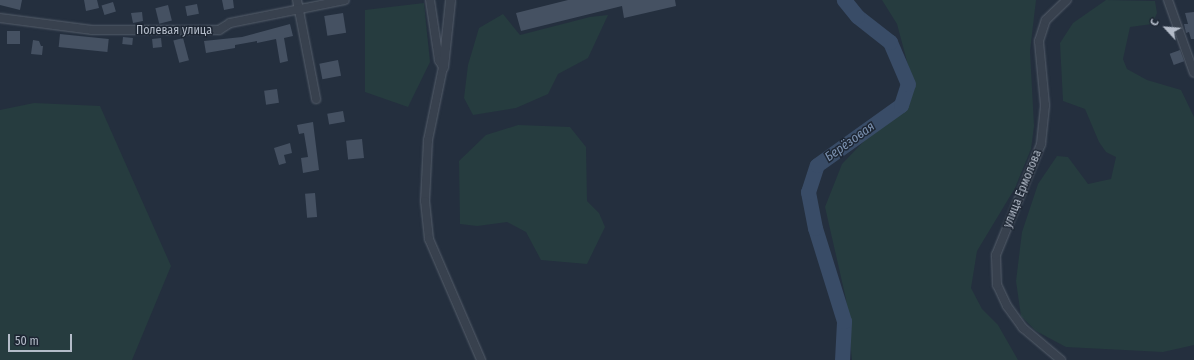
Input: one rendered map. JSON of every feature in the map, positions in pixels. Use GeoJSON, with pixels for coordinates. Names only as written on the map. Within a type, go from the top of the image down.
{"type":"FeatureCollection","features":[{"type":"Feature","properties":{"kind":"street"},"geometry":{"type":"LineString","coordinates":[[297,0],[316,98]]}},
{"type":"Feature","properties":{"kind":"street","name":"Полевая улица"},"geometry":{"type":"LineString","coordinates":[[0,18],[92,30],[219,30],[230,23],[345,0]]}},
{"type":"Feature","properties":{"kind":"street"},"geometry":{"type":"LineString","coordinates":[[430,0],[439,60],[443,67]]}},
{"type":"Feature","properties":{"kind":"street"},"geometry":{"type":"LineString","coordinates":[[450,0],[443,67],[428,140],[425,201],[429,239],[481,360]]}},
{"type":"Feature","properties":{"kind":"street","name":"улица Ермолова"},"geometry":{"type":"LineString","coordinates":[[1061,360],[1023,328],[1006,306],[997,285],[996,255],[1041,144],[1044,105],[1039,41],[1046,20],[1067,0]]}},
{"type":"Feature","properties":{"kind":"street"},"geometry":{"type":"LineString","coordinates":[[1168,0],[1194,73]]}},
{"type":"Feature","properties":{"kind":"green space"},"geometry":{"type":"Polygon","coordinates":[[[882,0],[1036,0],[1030,51],[1034,126],[1031,149],[1015,188],[977,251],[971,288],[982,309],[998,325],[1018,360],[852,360],[846,299],[825,207],[842,164],[867,138],[902,112],[912,92],[912,80],[897,24],[882,0]]]}},
{"type":"Feature","properties":{"kind":"green space"},"geometry":{"type":"Polygon","coordinates":[[[1106,0],[1155,1],[1157,13],[1152,24],[1130,27],[1123,59],[1127,69],[1147,80],[1181,90],[1194,117],[1194,345],[1163,352],[1066,347],[1036,331],[1021,316],[1016,281],[1022,232],[1038,184],[1057,156],[1068,157],[1088,184],[1111,179],[1116,157],[1106,152],[1099,142],[1085,109],[1063,101],[1060,43],[1073,23],[1106,0]]]}},
{"type":"Feature","properties":{"kind":"green space"},"geometry":{"type":"Polygon","coordinates":[[[424,3],[430,62],[408,107],[365,92],[365,10],[424,3]]]}},
{"type":"Feature","properties":{"kind":"green space"},"geometry":{"type":"Polygon","coordinates":[[[503,14],[520,35],[590,17],[608,15],[588,58],[558,74],[548,94],[516,108],[473,115],[464,98],[468,65],[479,28],[503,14]]]}},
{"type":"Feature","properties":{"kind":"green space"},"geometry":{"type":"Polygon","coordinates":[[[34,103],[100,106],[171,266],[132,360],[0,360],[0,110],[34,103]]]}},
{"type":"Feature","properties":{"kind":"green space"},"geometry":{"type":"Polygon","coordinates":[[[518,125],[570,127],[586,147],[587,201],[599,213],[605,227],[587,264],[541,260],[526,232],[507,222],[477,226],[460,224],[459,161],[486,135],[518,125]]]}},
{"type":"Feature","properties":{"kind":"building"},"geometry":{"type":"Polygon","coordinates":[[[0,0],[22,0],[20,10],[0,5],[0,0]]]}},
{"type":"Feature","properties":{"kind":"building"},"geometry":{"type":"Polygon","coordinates":[[[84,0],[97,0],[99,8],[86,11],[84,0]]]}},
{"type":"Feature","properties":{"kind":"building"},"geometry":{"type":"Polygon","coordinates":[[[222,0],[233,0],[234,8],[224,10],[222,0]]]}},
{"type":"Feature","properties":{"kind":"building"},"geometry":{"type":"Polygon","coordinates":[[[568,0],[675,0],[676,6],[624,18],[622,6],[521,31],[516,13],[568,0]]]}},
{"type":"Feature","properties":{"kind":"building"},"geometry":{"type":"Polygon","coordinates":[[[113,2],[116,12],[104,15],[102,6],[113,2]]]}},
{"type":"Feature","properties":{"kind":"building"},"geometry":{"type":"Polygon","coordinates":[[[197,4],[199,14],[187,16],[185,6],[197,4]]]}},
{"type":"Feature","properties":{"kind":"building"},"geometry":{"type":"Polygon","coordinates":[[[168,5],[172,21],[159,24],[155,8],[168,5]]]}},
{"type":"Feature","properties":{"kind":"building"},"geometry":{"type":"Polygon","coordinates":[[[142,12],[143,21],[133,23],[131,13],[142,12]]]}},
{"type":"Feature","properties":{"kind":"building"},"geometry":{"type":"Polygon","coordinates":[[[1194,12],[1194,39],[1191,39],[1189,32],[1186,33],[1184,24],[1188,24],[1185,13],[1194,12]]]}},
{"type":"Feature","properties":{"kind":"building"},"geometry":{"type":"Polygon","coordinates":[[[343,13],[346,33],[327,36],[324,16],[343,13]]]}},
{"type":"Feature","properties":{"kind":"building"},"geometry":{"type":"Polygon","coordinates":[[[290,24],[293,36],[284,38],[288,61],[280,63],[276,39],[257,43],[257,41],[235,45],[235,48],[206,53],[204,41],[242,37],[290,24]]]}},
{"type":"Feature","properties":{"kind":"building"},"geometry":{"type":"Polygon","coordinates":[[[7,31],[20,31],[20,44],[7,44],[7,31]]]}},
{"type":"Feature","properties":{"kind":"building"},"geometry":{"type":"Polygon","coordinates":[[[60,34],[109,39],[107,52],[59,47],[60,34]]]}},
{"type":"Feature","properties":{"kind":"building"},"geometry":{"type":"Polygon","coordinates":[[[123,37],[133,38],[132,45],[122,44],[123,37]]]}},
{"type":"Feature","properties":{"kind":"building"},"geometry":{"type":"Polygon","coordinates":[[[161,38],[162,47],[153,48],[152,39],[161,38]]]}},
{"type":"Feature","properties":{"kind":"building"},"geometry":{"type":"Polygon","coordinates":[[[183,38],[189,60],[179,63],[173,41],[183,38]]]}},
{"type":"Feature","properties":{"kind":"building"},"geometry":{"type":"Polygon","coordinates":[[[33,40],[39,41],[41,46],[43,46],[42,55],[31,54],[33,40]]]}},
{"type":"Feature","properties":{"kind":"building"},"geometry":{"type":"Polygon","coordinates":[[[1180,50],[1184,61],[1174,65],[1170,54],[1180,50]]]}},
{"type":"Feature","properties":{"kind":"building"},"geometry":{"type":"Polygon","coordinates":[[[338,60],[341,76],[322,79],[319,64],[338,60]]]}},
{"type":"Feature","properties":{"kind":"building"},"geometry":{"type":"Polygon","coordinates":[[[277,89],[279,103],[266,105],[264,91],[277,89]]]}},
{"type":"Feature","properties":{"kind":"building"},"geometry":{"type":"Polygon","coordinates":[[[343,111],[345,122],[329,125],[327,114],[343,111]]]}},
{"type":"Feature","properties":{"kind":"building"},"geometry":{"type":"Polygon","coordinates":[[[313,122],[319,170],[303,173],[301,158],[308,157],[304,133],[299,134],[297,125],[313,122]]]}},
{"type":"Feature","properties":{"kind":"building"},"geometry":{"type":"Polygon","coordinates":[[[362,139],[364,158],[348,160],[346,141],[362,139]]]}},
{"type":"Feature","properties":{"kind":"building"},"geometry":{"type":"Polygon","coordinates":[[[290,143],[292,153],[284,155],[286,163],[279,165],[274,148],[290,143]]]}},
{"type":"Feature","properties":{"kind":"building"},"geometry":{"type":"Polygon","coordinates":[[[315,193],[317,217],[307,218],[305,194],[315,193]]]}},
{"type":"Feature","properties":{"kind":"waterway","name":"Берёзовая"},"geometry":{"type":"LineString","coordinates":[[842,360],[844,321],[815,228],[808,192],[817,165],[901,105],[908,84],[890,42],[857,16],[844,0]]}}]}
